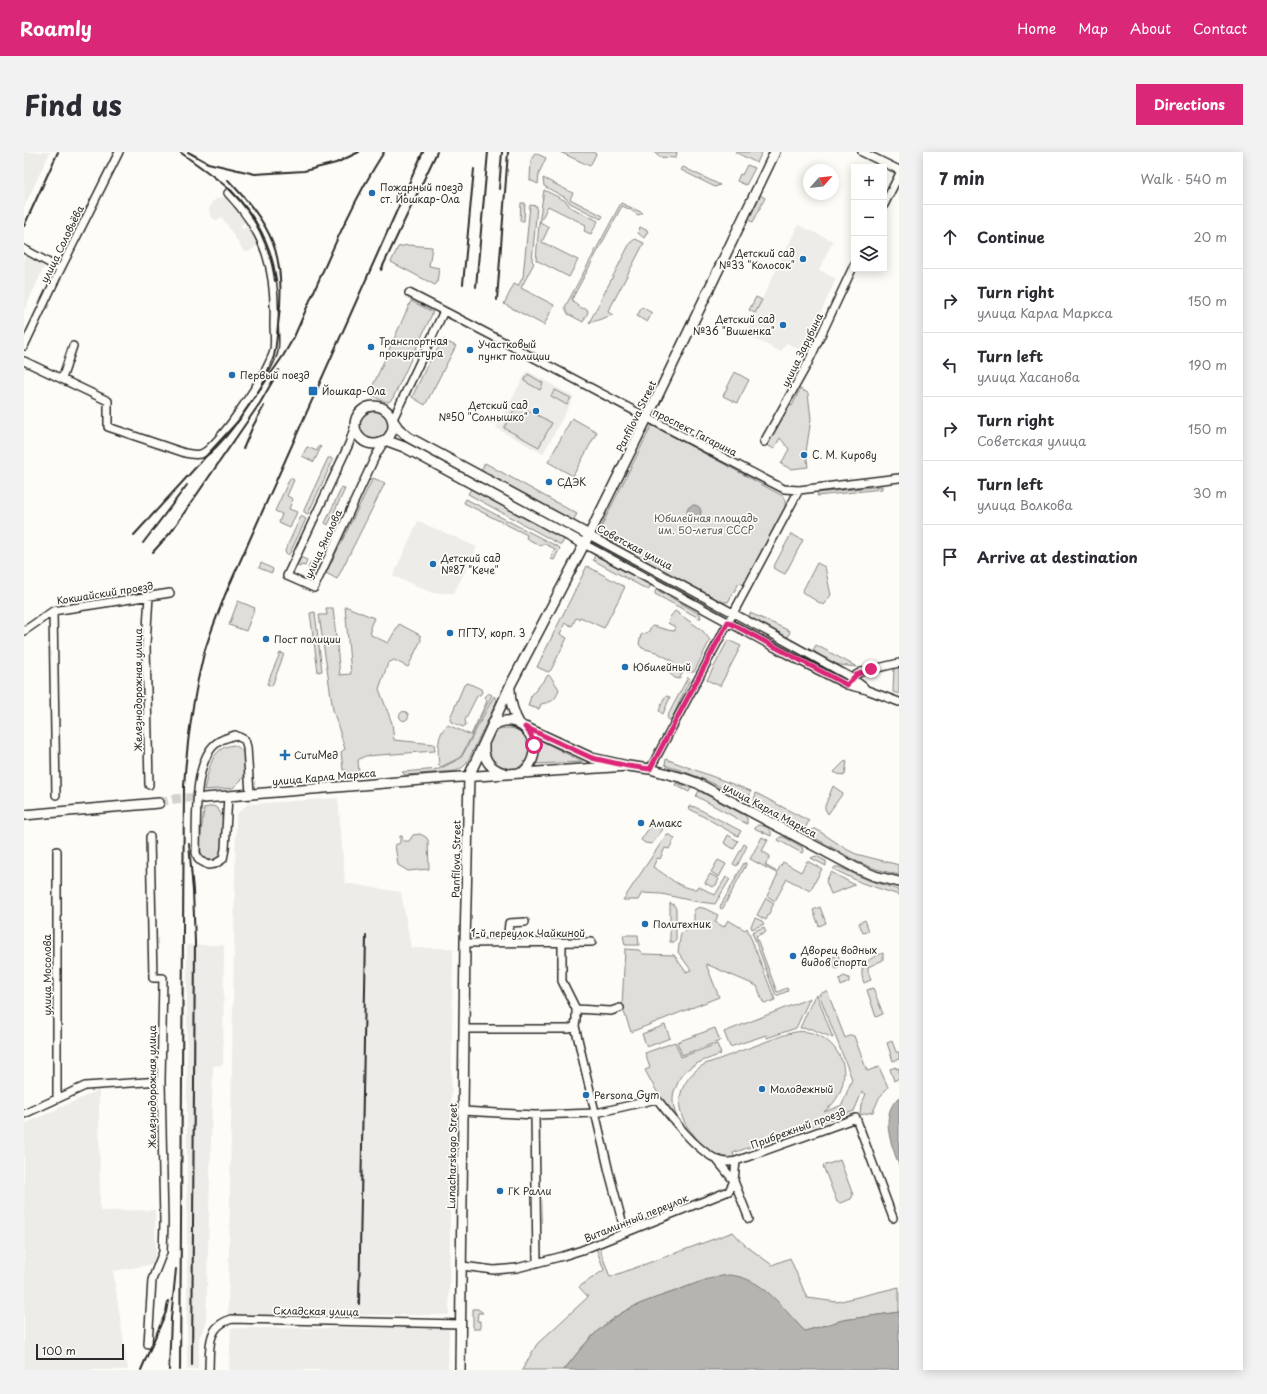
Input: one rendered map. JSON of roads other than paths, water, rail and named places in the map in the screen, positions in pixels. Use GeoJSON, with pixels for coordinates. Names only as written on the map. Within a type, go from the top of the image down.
{"type":"FeatureCollection","features":[{"type":"Feature","properties":{"kind":"main road","name":"Panfilova Street"},"geometry":{"type":"LineString","coordinates":[[490,730],[510,686],[584,544],[647,418],[775,152]]}},
{"type":"Feature","properties":{"kind":"main road"},"geometry":{"type":"LineString","coordinates":[[369,406],[383,408],[390,413],[393,421],[390,435],[385,440],[375,444],[365,441],[358,434],[355,425],[359,413],[369,406]]}},
{"type":"Feature","properties":{"kind":"main road","name":"Советская улица"},"geometry":{"type":"LineString","coordinates":[[393,421],[408,437],[588,535]]}},
{"type":"Feature","properties":{"kind":"main road","name":"Советская улица"},"geometry":{"type":"LineString","coordinates":[[385,440],[404,447],[584,544]]}},
{"type":"Feature","properties":{"kind":"main road"},"geometry":{"type":"LineString","coordinates":[[484,743],[484,750],[488,762],[498,771],[505,774],[522,772],[530,765],[534,750],[531,735],[522,726],[513,713],[511,706],[510,686]]}},
{"type":"Feature","properties":{"kind":"main road"},"geometry":{"type":"LineString","coordinates":[[469,776],[490,730],[495,725],[504,721],[510,721],[522,726]]}},
{"type":"Feature","properties":{"kind":"main road","name":"улица Карла Маркса"},"geometry":{"type":"LineString","coordinates":[[522,726],[592,758],[650,769],[702,785],[856,868],[875,876],[899,882]]}},
{"type":"Feature","properties":{"kind":"main road","name":"улица Карла Маркса"},"geometry":{"type":"LineString","coordinates":[[446,778],[461,773],[478,758]]}},
{"type":"Feature","properties":{"kind":"main road","name":"улица Карла Маркса"},"geometry":{"type":"LineString","coordinates":[[522,772],[628,766]]}},
{"type":"Feature","properties":{"kind":"main road","name":"улица Карла Маркса"},"geometry":{"type":"LineString","coordinates":[[204,798],[505,774]]}},
{"type":"Feature","properties":{"kind":"main road","name":"Panfilova Street"},"geometry":{"type":"LineString","coordinates":[[465,943],[469,776]]}},
{"type":"Feature","properties":{"kind":"main road"},"geometry":{"type":"LineString","coordinates":[[24,815],[159,803]]}},
{"type":"Feature","properties":{"kind":"main road","name":"Lunacharskogo Street"},"geometry":{"type":"LineString","coordinates":[[460,1370],[465,943]]}},
{"type":"Feature","properties":{"kind":"street","name":"улица Соловьёва"},"geometry":{"type":"LineString","coordinates":[[24,346],[60,269],[119,152]]}},
{"type":"Feature","properties":{"kind":"street"},"geometry":{"type":"LineString","coordinates":[[862,152],[899,170]]}},
{"type":"Feature","properties":{"kind":"street"},"geometry":{"type":"LineString","coordinates":[[886,200],[899,175]]}},
{"type":"Feature","properties":{"kind":"street"},"geometry":{"type":"LineString","coordinates":[[24,361],[108,401],[108,427],[195,455],[203,454],[228,427],[261,381],[273,351],[274,292],[264,246],[244,211],[228,193]]}},
{"type":"Feature","properties":{"kind":"street"},"geometry":{"type":"LineString","coordinates":[[24,249],[60,269]]}},
{"type":"Feature","properties":{"kind":"street","name":"улица Зарубина"},"geometry":{"type":"LineString","coordinates":[[764,442],[805,368],[851,271]]}},
{"type":"Feature","properties":{"kind":"street","name":"проспект Гагарина"},"geometry":{"type":"LineString","coordinates":[[410,293],[784,489],[799,490],[899,478]]}},
{"type":"Feature","properties":{"kind":"street"},"geometry":{"type":"LineString","coordinates":[[393,421],[444,311]]}},
{"type":"Feature","properties":{"kind":"street"},"geometry":{"type":"LineString","coordinates":[[62,379],[73,346]]}},
{"type":"Feature","properties":{"kind":"street","name":"улица Яналова"},"geometry":{"type":"LineString","coordinates":[[355,425],[349,444],[287,576],[314,588],[375,457],[385,440]]}},
{"type":"Feature","properties":{"kind":"street"},"geometry":{"type":"LineString","coordinates":[[650,769],[799,490]]}},
{"type":"Feature","properties":{"kind":"street","name":"Советская улица"},"geometry":{"type":"LineString","coordinates":[[588,535],[852,678],[867,690]]}},
{"type":"Feature","properties":{"kind":"street","name":"Советская улица"},"geometry":{"type":"LineString","coordinates":[[584,544],[847,685],[867,690],[899,702]]}},
{"type":"Feature","properties":{"kind":"street","name":"Кокшайский проезд"},"geometry":{"type":"LineString","coordinates":[[24,631],[53,611],[170,593]]}},
{"type":"Feature","properties":{"kind":"street","name":"Железнодорожная улица"},"geometry":{"type":"LineString","coordinates":[[149,596],[146,644],[149,785]]}},
{"type":"Feature","properties":{"kind":"street"},"geometry":{"type":"LineString","coordinates":[[53,611],[56,795]]}},
{"type":"Feature","properties":{"kind":"street"},"geometry":{"type":"LineString","coordinates":[[847,685],[856,675],[867,670],[899,663]]}},
{"type":"Feature","properties":{"kind":"street"},"geometry":{"type":"LineString","coordinates":[[228,796],[225,849],[222,859],[215,864],[208,865],[200,860],[196,854],[198,783],[206,758],[210,750],[218,742],[235,735],[245,740],[248,747],[250,794]]}},
{"type":"Feature","properties":{"kind":"street","name":"Железнодорожная улица"},"geometry":{"type":"LineString","coordinates":[[148,1344],[152,1280],[163,1252],[164,1222],[161,1081],[162,978],[153,978],[150,837]]}},
{"type":"Feature","properties":{"kind":"street","name":"улица Мосолова"},"geometry":{"type":"LineString","coordinates":[[57,851],[57,1099]]}},
{"type":"Feature","properties":{"kind":"street"},"geometry":{"type":"LineString","coordinates":[[507,943],[509,923],[524,922]]}},
{"type":"Feature","properties":{"kind":"street","name":"1-й переулок Чайкиной"},"geometry":{"type":"LineString","coordinates":[[465,943],[592,942]]}},
{"type":"Feature","properties":{"kind":"street"},"geometry":{"type":"LineString","coordinates":[[562,943],[562,981],[576,1009],[575,1026],[609,1172],[625,1232]]}},
{"type":"Feature","properties":{"kind":"street"},"geometry":{"type":"LineString","coordinates":[[576,1009],[611,1011],[620,1008]]}},
{"type":"Feature","properties":{"kind":"street"},"geometry":{"type":"LineString","coordinates":[[464,1030],[569,1029],[575,1026]]}},
{"type":"Feature","properties":{"kind":"street"},"geometry":{"type":"LineString","coordinates":[[24,1114],[85,1086],[161,1081]]}},
{"type":"Feature","properties":{"kind":"street"},"geometry":{"type":"LineString","coordinates":[[463,1111],[535,1116],[596,1113],[657,1099],[693,1143],[716,1159],[734,1181],[749,1219]]}},
{"type":"Feature","properties":{"kind":"street"},"geometry":{"type":"LineString","coordinates":[[535,1116],[538,1262]]}},
{"type":"Feature","properties":{"kind":"street","name":"Прибрежный проезд"},"geometry":{"type":"LineString","coordinates":[[736,1161],[856,1118],[893,1218]]}},
{"type":"Feature","properties":{"kind":"street"},"geometry":{"type":"LineString","coordinates":[[716,1159],[726,1162],[736,1161],[734,1181]]}},
{"type":"Feature","properties":{"kind":"street","name":"Витаминный переулок"},"geometry":{"type":"LineString","coordinates":[[462,1266],[494,1270],[517,1268],[582,1250],[729,1192],[734,1181]]}},
{"type":"Feature","properties":{"kind":"street","name":"Складская улица"},"geometry":{"type":"LineString","coordinates":[[209,1370],[210,1342],[212,1335],[220,1324],[232,1319],[461,1324]]}},
{"type":"Feature","properties":{"kind":"tunnel"},"geometry":{"type":"LineString","coordinates":[[159,803],[182,798],[204,798]]}},
{"type":"Feature","properties":{"kind":"railway"},"geometry":{"type":"LineString","coordinates":[[24,226],[58,152]]}},
{"type":"Feature","properties":{"kind":"railway"},"geometry":{"type":"LineString","coordinates":[[180,152],[213,176],[240,200],[254,221],[266,244],[275,281]]}},
{"type":"Feature","properties":{"kind":"railway"},"geometry":{"type":"LineString","coordinates":[[188,152],[208,163],[255,174],[304,171],[336,163],[359,152]]}},
{"type":"Feature","properties":{"kind":"railway"},"geometry":{"type":"LineString","coordinates":[[237,423],[283,356],[294,337],[347,219],[384,152]]}},
{"type":"Feature","properties":{"kind":"railway"},"geometry":{"type":"LineString","coordinates":[[180,1370],[184,786],[189,736],[197,686],[204,653],[225,595],[423,152]]}},
{"type":"Feature","properties":{"kind":"railway"},"geometry":{"type":"LineString","coordinates":[[381,270],[437,152]]}},
{"type":"Feature","properties":{"kind":"railway"},"geometry":{"type":"LineString","coordinates":[[476,287],[488,152]]}},
{"type":"Feature","properties":{"kind":"railway"},"geometry":{"type":"LineString","coordinates":[[499,189],[502,152]]}},
{"type":"Feature","properties":{"kind":"railway"},"geometry":{"type":"LineString","coordinates":[[497,300],[508,152]]}},
{"type":"Feature","properties":{"kind":"railway"},"geometry":{"type":"LineString","coordinates":[[463,284],[474,169]]}},
{"type":"Feature","properties":{"kind":"railway"},"geometry":{"type":"LineString","coordinates":[[228,180],[243,196],[265,226],[277,257],[281,295],[275,351],[267,373]]}},
{"type":"Feature","properties":{"kind":"railway"},"geometry":{"type":"LineString","coordinates":[[153,552],[171,532],[260,403],[279,370]]}},
{"type":"Feature","properties":{"kind":"railway"},"geometry":{"type":"LineString","coordinates":[[243,449],[264,406]]}},
{"type":"Feature","properties":{"kind":"railway"},"geometry":{"type":"LineString","coordinates":[[134,535],[240,419]]}},
{"type":"Feature","properties":{"kind":"railway"},"geometry":{"type":"LineString","coordinates":[[143,543],[187,485]]}},
{"type":"Feature","properties":{"kind":"railway"},"geometry":{"type":"LineString","coordinates":[[189,844],[195,942],[192,1365]]}},
{"type":"Feature","properties":{"kind":"railway"},"geometry":{"type":"LineString","coordinates":[[359,1304],[366,936]]}},
{"type":"Feature","properties":{"kind":"railway"},"geometry":{"type":"LineString","coordinates":[[169,1370],[171,1318],[176,1269]]}},
{"type":"Feature","properties":{"kind":"railway"},"geometry":{"type":"LineString","coordinates":[[141,1370],[166,1312],[168,1301]]}},
{"type":"Feature","properties":{"kind":"place","name":"Пожарный поезд ст. Йошкар-Ола"},"geometry":{"type":"Point","coordinates":[372,193]}},
{"type":"Feature","properties":{"kind":"place","name":"Детский сад №33 \"Колосок\""},"geometry":{"type":"Point","coordinates":[803,259]}},
{"type":"Feature","properties":{"kind":"place","name":"Детский сад №36 \"Вишенка\""},"geometry":{"type":"Point","coordinates":[783,325]}},
{"type":"Feature","properties":{"kind":"place","name":"Транспортная прокуратура"},"geometry":{"type":"Point","coordinates":[371,347]}},
{"type":"Feature","properties":{"kind":"place","name":"Участковый пункт полиции"},"geometry":{"type":"Point","coordinates":[470,350]}},
{"type":"Feature","properties":{"kind":"place","name":"Первый поезд"},"geometry":{"type":"Point","coordinates":[232,375]}},
{"type":"Feature","properties":{"kind":"place","name":"Йошкар-Ола"},"geometry":{"type":"Point","coordinates":[313,391]}},
{"type":"Feature","properties":{"kind":"place","name":"Детский сад №50 \"Солнышко\""},"geometry":{"type":"Point","coordinates":[536,411]}},
{"type":"Feature","properties":{"kind":"place","name":"С. М. Кирову"},"geometry":{"type":"Point","coordinates":[804,455]}},
{"type":"Feature","properties":{"kind":"place","name":"СДЭК"},"geometry":{"type":"Point","coordinates":[549,482]}},
{"type":"Feature","properties":{"kind":"place","name":"Детский сад №87 \"Кече\""},"geometry":{"type":"Point","coordinates":[433,564]}},
{"type":"Feature","properties":{"kind":"place","name":"ПГТУ, корп. 3"},"geometry":{"type":"Point","coordinates":[450,633]}},
{"type":"Feature","properties":{"kind":"place","name":"Пост полиции"},"geometry":{"type":"Point","coordinates":[266,639]}},
{"type":"Feature","properties":{"kind":"place","name":"Юбилейный"},"geometry":{"type":"Point","coordinates":[625,667]}},
{"type":"Feature","properties":{"kind":"place","name":"СитиМед"},"geometry":{"type":"Point","coordinates":[285,755]}},
{"type":"Feature","properties":{"kind":"place","name":"Амакс"},"geometry":{"type":"Point","coordinates":[641,823]}},
{"type":"Feature","properties":{"kind":"place","name":"Политехник"},"geometry":{"type":"Point","coordinates":[645,924]}},
{"type":"Feature","properties":{"kind":"place","name":"Дворец водных видов спорта"},"geometry":{"type":"Point","coordinates":[793,956]}},
{"type":"Feature","properties":{"kind":"place","name":"Молодежный"},"geometry":{"type":"Point","coordinates":[762,1089]}},
{"type":"Feature","properties":{"kind":"place","name":"Persona Gym"},"geometry":{"type":"Point","coordinates":[586,1095]}},
{"type":"Feature","properties":{"kind":"place","name":"ГК Ралли"},"geometry":{"type":"Point","coordinates":[500,1191]}},
{"type":"Feature","properties":{"kind":"park label","name":"Юбилейная площадь им. 50-летия СССР"},"geometry":{"type":"Point","coordinates":[706,524]}}]}
